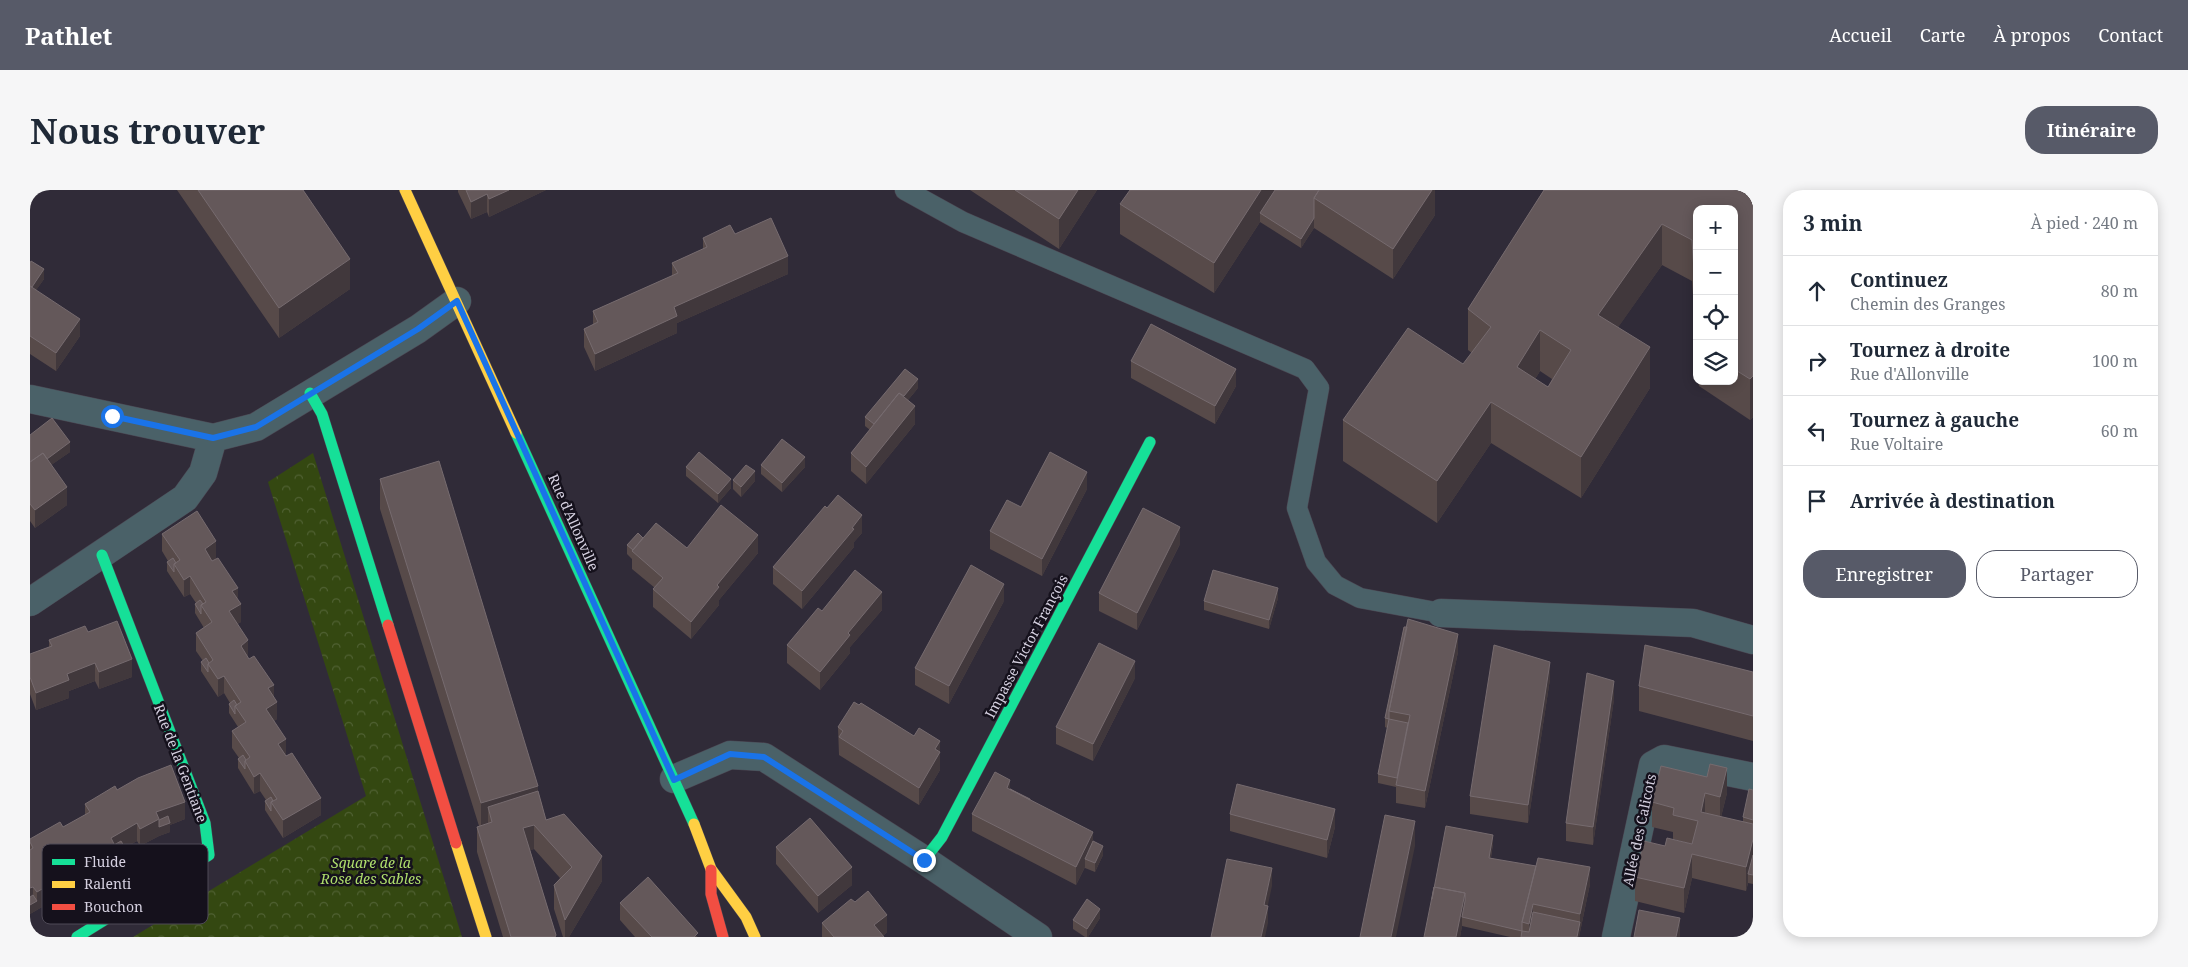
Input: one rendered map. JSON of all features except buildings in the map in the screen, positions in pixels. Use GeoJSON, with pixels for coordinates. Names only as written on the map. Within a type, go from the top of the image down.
{"type":"FeatureCollection","features":[{"type":"Feature","properties":{"kind":"street","name":"Rue d'Allonville"},"geometry":{"type":"LineString","coordinates":[[405,190],[674,780],[701,840],[711,869],[746,917],[755,937]]}},
{"type":"Feature","properties":{"kind":"street"},"geometry":{"type":"LineString","coordinates":[[30,398],[213,438],[256,427],[418,329],[457,301]]}},
{"type":"Feature","properties":{"kind":"street"},"geometry":{"type":"LineString","coordinates":[[310,393],[322,414],[486,937]]}},
{"type":"Feature","properties":{"kind":"street"},"geometry":{"type":"LineString","coordinates":[[30,602],[185,498],[203,473],[213,438]]}},
{"type":"Feature","properties":{"kind":"street","name":"Impasse Victor François"},"geometry":{"type":"LineString","coordinates":[[924,860],[942,837],[1150,442]]}},
{"type":"Feature","properties":{"kind":"street","name":"Rue de la Gentiane"},"geometry":{"type":"LineString","coordinates":[[102,555],[205,822],[208,844]]}},
{"type":"Feature","properties":{"kind":"street"},"geometry":{"type":"LineString","coordinates":[[1441,612],[1693,623],[1753,640]]}},
{"type":"Feature","properties":{"kind":"street"},"geometry":{"type":"LineString","coordinates":[[674,780],[730,754],[764,757],[924,860],[1038,937]]}},
{"type":"Feature","properties":{"kind":"street","name":"Allée des Calicots"},"geometry":{"type":"LineString","coordinates":[[1616,937],[1653,765],[1664,759],[1753,777]]}},
{"type":"Feature","properties":{"kind":"street","name":"Rue d'Allonville"},"geometry":{"type":"LineString","coordinates":[[711,869],[711,894],[723,937]]}},
{"type":"Feature","properties":{"kind":"street","name":"Rue de la Gentiane"},"geometry":{"type":"LineString","coordinates":[[77,937],[98,924]]}},
{"type":"Feature","properties":{"kind":"lane"},"geometry":{"type":"LineString","coordinates":[[905,190],[963,222],[1304,368],[1319,388],[1297,508],[1316,562],[1335,585],[1360,598],[1441,612]]}},
{"type":"Feature","properties":{"kind":"green space","name":"Square de la Rose des Sables"},"geometry":{"type":"Polygon","coordinates":[[[313,453],[462,937],[133,937],[154,924],[208,924],[208,892],[366,796],[268,482],[313,453]]]}},
{"type":"Feature","properties":{"kind":"traffic: fast"},"geometry":{"type":"LineString","coordinates":[[310,393],[322,414],[388,625]]}},
{"type":"Feature","properties":{"kind":"traffic: fast"},"geometry":{"type":"LineString","coordinates":[[516,433],[694,824]]}},
{"type":"Feature","properties":{"kind":"traffic: fast"},"geometry":{"type":"LineString","coordinates":[[924,860],[942,837],[1150,442]]}},
{"type":"Feature","properties":{"kind":"traffic: fast"},"geometry":{"type":"LineString","coordinates":[[102,555],[205,823],[208,844]]}},
{"type":"Feature","properties":{"kind":"traffic: fast"},"geometry":{"type":"LineString","coordinates":[[208,847],[208,856]]}},
{"type":"Feature","properties":{"kind":"traffic: fast"},"geometry":{"type":"LineString","coordinates":[[77,937],[98,924]]}},
{"type":"Feature","properties":{"kind":"traffic: slow"},"geometry":{"type":"LineString","coordinates":[[405,190],[516,433]]}},
{"type":"Feature","properties":{"kind":"traffic: slow"},"geometry":{"type":"LineString","coordinates":[[694,824],[711,869],[746,917],[755,937]]}},
{"type":"Feature","properties":{"kind":"traffic: slow"},"geometry":{"type":"LineString","coordinates":[[456,843],[486,937]]}},
{"type":"Feature","properties":{"kind":"traffic: jam"},"geometry":{"type":"LineString","coordinates":[[388,625],[456,843]]}},
{"type":"Feature","properties":{"kind":"traffic: jam"},"geometry":{"type":"LineString","coordinates":[[711,870],[711,894],[723,937]]}},
{"type":"Feature","properties":{"kind":"route"},"geometry":{"type":"LineString","coordinates":[[112,416],[213,438],[256,427],[418,329],[457,301],[674,780],[730,754],[764,757],[924,860]]}}]}
